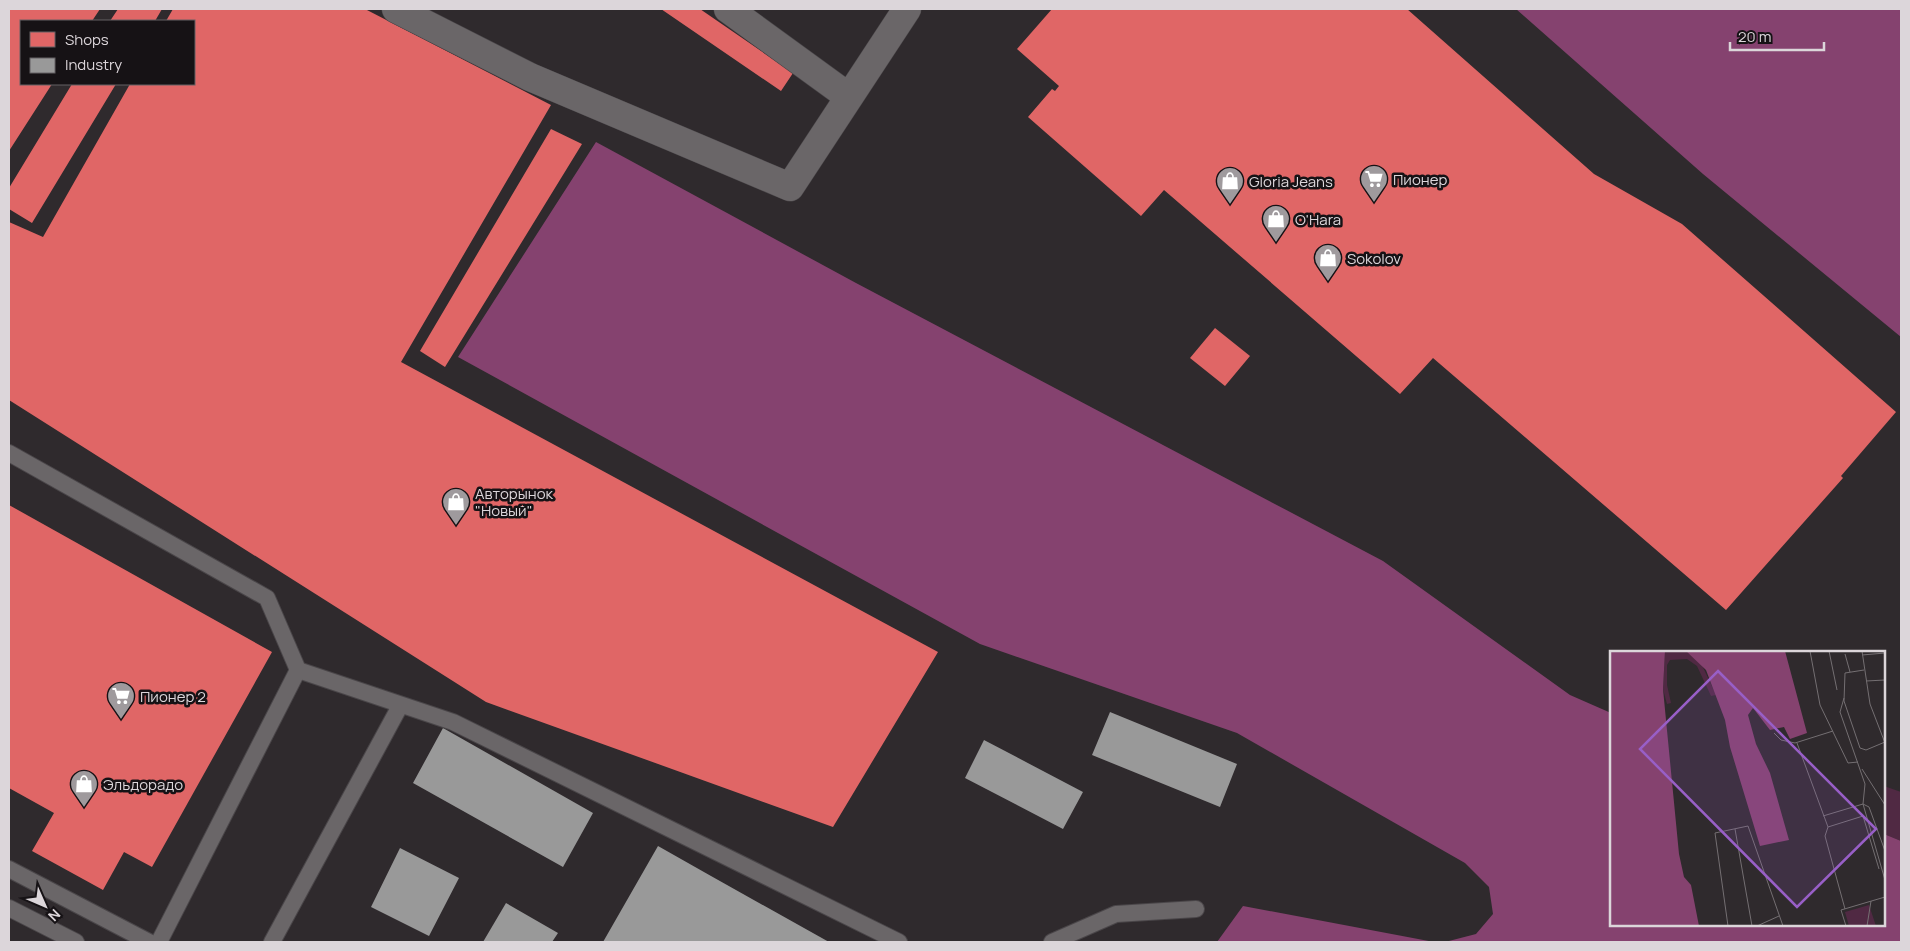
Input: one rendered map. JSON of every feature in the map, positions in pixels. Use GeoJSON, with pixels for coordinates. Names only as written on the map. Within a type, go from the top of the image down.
{"type":"FeatureCollection","features":[{"type":"Feature","properties":{"kind":"street"},"geometry":{"type":"LineString","coordinates":[[396,9],[530,76],[790,187],[907,9]]}},
{"type":"Feature","properties":{"kind":"street"},"geometry":{"type":"LineString","coordinates":[[728,9],[849,97]]}},
{"type":"Feature","properties":{"kind":"lane"},"geometry":{"type":"LineString","coordinates":[[9,452],[267,598],[298,670],[400,706],[453,722],[899,942]]}},
{"type":"Feature","properties":{"kind":"lane"},"geometry":{"type":"LineString","coordinates":[[159,942],[298,670]]}},
{"type":"Feature","properties":{"kind":"lane"},"geometry":{"type":"LineString","coordinates":[[272,942],[400,706]]}},
{"type":"Feature","properties":{"kind":"lane"},"geometry":{"type":"LineString","coordinates":[[9,869],[148,942]]}},
{"type":"Feature","properties":{"kind":"lane"},"geometry":{"type":"LineString","coordinates":[[9,908],[76,942]]}},
{"type":"Feature","properties":{"kind":"lane"},"geometry":{"type":"LineString","coordinates":[[1052,942],[1116,914],[1196,909]]}},
{"type":"Feature","properties":{"kind":"shaded area"},"geometry":{"type":"Polygon","coordinates":[[[1516,9],[1901,9],[1901,337],[1703,174],[1516,9]]]}},
{"type":"Feature","properties":{"kind":"shaded area"},"geometry":{"type":"Polygon","coordinates":[[[596,142],[856,283],[1383,561],[1570,695],[1610,713],[1610,926],[1885,926],[1885,834],[1901,841],[1901,942],[1445,942],[1476,934],[1493,914],[1489,887],[1465,863],[1237,733],[980,644],[458,357],[596,142]]]}},
{"type":"Feature","properties":{"kind":"shaded area"},"geometry":{"type":"Polygon","coordinates":[[[1885,786],[1901,792],[1901,841],[1885,834],[1885,786]]]}},
{"type":"Feature","properties":{"kind":"shaded area"},"geometry":{"type":"Polygon","coordinates":[[[1243,906],[1434,942],[1217,942],[1243,906]]]}},
{"type":"Feature","properties":{"kind":"building: Shops"},"geometry":{"type":"Polygon","coordinates":[[[9,9],[100,9],[93,20],[20,20],[20,85],[51,85],[9,151],[9,9]]]}},
{"type":"Feature","properties":{"kind":"building: Shops"},"geometry":{"type":"Polygon","coordinates":[[[118,9],[162,9],[156,20],[111,20],[118,9]]]}},
{"type":"Feature","properties":{"kind":"building: Shops","name":"Авторынок \"Новый\""},"geometry":{"type":"Polygon","coordinates":[[[173,9],[365,9],[551,105],[401,362],[938,652],[833,827],[486,702],[9,400],[9,222],[43,237],[129,85],[195,85],[195,20],[167,20],[173,9]]]}},
{"type":"Feature","properties":{"kind":"building: Shops"},"geometry":{"type":"Polygon","coordinates":[[[661,9],[700,9],[793,73],[781,91],[661,9]]]}},
{"type":"Feature","properties":{"kind":"building: Shops"},"geometry":{"type":"Polygon","coordinates":[[[1052,9],[1407,9],[1594,174],[1682,224],[1896,412],[1841,476],[1843,478],[1726,610],[1433,358],[1400,394],[1164,190],[1141,216],[1028,117],[1052,89],[1055,91],[1059,86],[1017,49],[1052,9]]]}},
{"type":"Feature","properties":{"kind":"building: Shops"},"geometry":{"type":"Polygon","coordinates":[[[71,85],[115,85],[32,223],[9,209],[9,188],[71,85]]]}},
{"type":"Feature","properties":{"kind":"building: Shops"},"geometry":{"type":"Polygon","coordinates":[[[551,129],[582,144],[445,367],[420,351],[551,129]]]}},
{"type":"Feature","properties":{"kind":"building: Shops"},"geometry":{"type":"Polygon","coordinates":[[[1215,328],[1250,356],[1225,386],[1190,358],[1215,328]]]}},
{"type":"Feature","properties":{"kind":"building: Shops","name":"Пионер 2"},"geometry":{"type":"Polygon","coordinates":[[[9,505],[272,652],[152,867],[124,852],[103,890],[32,851],[54,813],[9,788],[9,505]]]}},
{"type":"Feature","properties":{"kind":"building: Industry"},"geometry":{"type":"Polygon","coordinates":[[[1110,712],[1237,764],[1220,807],[1092,755],[1110,712]]]}},
{"type":"Feature","properties":{"kind":"building: Industry"},"geometry":{"type":"Polygon","coordinates":[[[443,728],[593,813],[563,867],[413,783],[443,728]]]}},
{"type":"Feature","properties":{"kind":"building: Industry"},"geometry":{"type":"Polygon","coordinates":[[[984,740],[1083,792],[1063,829],[965,778],[984,740]]]}},
{"type":"Feature","properties":{"kind":"building: Industry"},"geometry":{"type":"Polygon","coordinates":[[[658,846],[711,876],[829,942],[603,942],[658,846]]]}},
{"type":"Feature","properties":{"kind":"building: Industry"},"geometry":{"type":"Polygon","coordinates":[[[400,848],[459,878],[429,936],[371,907],[400,848]]]}},
{"type":"Feature","properties":{"kind":"building: Industry"},"geometry":{"type":"Polygon","coordinates":[[[506,903],[558,933],[552,942],[483,942],[506,903]]]}},
{"type":"Feature","properties":{"kind":"place","name":"Пионер"},"geometry":{"type":"Point","coordinates":[1374,203]}},
{"type":"Feature","properties":{"kind":"place","name":"Gloria Jeans"},"geometry":{"type":"Point","coordinates":[1230,205]}},
{"type":"Feature","properties":{"kind":"place","name":"O'Hara"},"geometry":{"type":"Point","coordinates":[1276,243]}},
{"type":"Feature","properties":{"kind":"place","name":"Sokolov"},"geometry":{"type":"Point","coordinates":[1328,282]}},
{"type":"Feature","properties":{"kind":"place","name":"Авторынок \"Новый\""},"geometry":{"type":"Point","coordinates":[456,526]}},
{"type":"Feature","properties":{"kind":"place","name":"Пионер 2"},"geometry":{"type":"Point","coordinates":[121,720]}},
{"type":"Feature","properties":{"kind":"place","name":"Эльдорадо"},"geometry":{"type":"Point","coordinates":[84,808]}}]}
